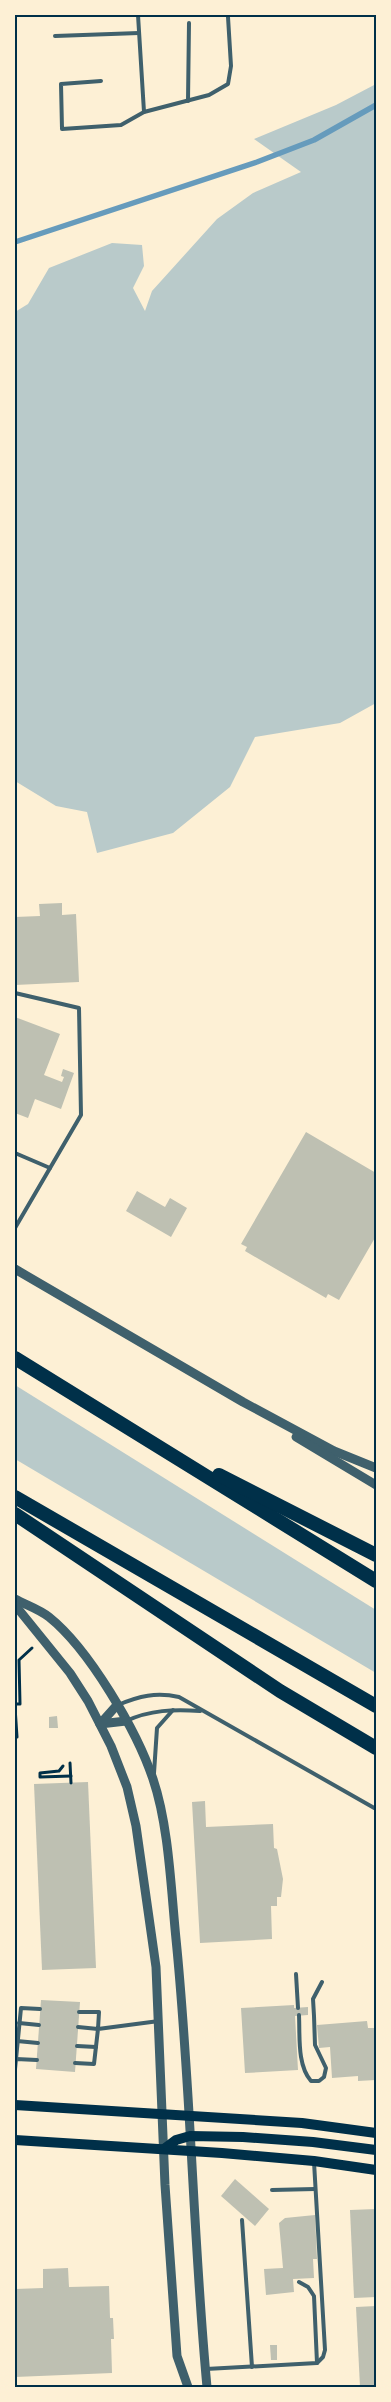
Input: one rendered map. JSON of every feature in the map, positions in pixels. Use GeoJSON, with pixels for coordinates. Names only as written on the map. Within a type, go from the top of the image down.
{"type":"FeatureCollection","features":[{"type":"Feature","properties":{"kind":"highway"},"geometry":{"type":"LineString","coordinates":[[15,1358],[376,1582]]}},
{"type":"Feature","properties":{"kind":"highway"},"geometry":{"type":"LineString","coordinates":[[132,1430],[376,1555]]}},
{"type":"Feature","properties":{"kind":"highway"},"geometry":{"type":"LineString","coordinates":[[15,1497],[376,1706]]}},
{"type":"Feature","properties":{"kind":"highway"},"geometry":{"type":"LineString","coordinates":[[15,1514],[280,1691],[376,1748]]}},
{"type":"Feature","properties":{"kind":"main road"},"geometry":{"type":"LineString","coordinates":[[15,2105],[302,2123],[376,2133]]}},
{"type":"Feature","properties":{"kind":"main road"},"geometry":{"type":"LineString","coordinates":[[164,2149],[176,2140],[190,2136],[303,2141],[376,2150]]}},
{"type":"Feature","properties":{"kind":"main road"},"geometry":{"type":"LineString","coordinates":[[15,2140],[314,2161],[376,2170]]}},
{"type":"Feature","properties":{"kind":"street"},"geometry":{"type":"LineString","coordinates":[[15,1269],[243,1402],[334,1451],[376,1468]]}},
{"type":"Feature","properties":{"kind":"street"},"geometry":{"type":"LineString","coordinates":[[243,1402],[376,1485]]}},
{"type":"Feature","properties":{"kind":"street"},"geometry":{"type":"LineString","coordinates":[[15,1599],[48,1616],[80,1649],[107,1687],[126,1721],[154,1780],[163,1822],[179,1967],[207,2387]]}},
{"type":"Feature","properties":{"kind":"street"},"geometry":{"type":"LineString","coordinates":[[15,1604],[70,1673],[100,1724],[127,1787],[136,1826],[156,1967],[162,2114],[177,2356],[188,2387]]}},
{"type":"Feature","properties":{"kind":"street"},"geometry":{"type":"LineString","coordinates":[[100,1724],[117,1705]]}},
{"type":"Feature","properties":{"kind":"street"},"geometry":{"type":"LineString","coordinates":[[100,1724],[126,1721]]}},
{"type":"Feature","properties":{"kind":"lane"},"geometry":{"type":"LineString","coordinates":[[138,15],[144,112]]}},
{"type":"Feature","properties":{"kind":"lane"},"geometry":{"type":"LineString","coordinates":[[101,82],[61,84],[62,129],[121,126],[144,112],[209,95],[228,84],[231,66],[228,17]]}},
{"type":"Feature","properties":{"kind":"lane"},"geometry":{"type":"LineString","coordinates":[[188,23],[188,100]]}},
{"type":"Feature","properties":{"kind":"lane"},"geometry":{"type":"LineString","coordinates":[[55,36],[139,33]]}},
{"type":"Feature","properties":{"kind":"lane"},"geometry":{"type":"LineString","coordinates":[[15,993],[79,1008],[81,1115],[15,1228]]}},
{"type":"Feature","properties":{"kind":"lane"},"geometry":{"type":"LineString","coordinates":[[15,1153],[50,1168]]}},
{"type":"Feature","properties":{"kind":"lane"},"geometry":{"type":"LineString","coordinates":[[117,1705],[137,1696],[162,1694],[179,1697],[376,1809]]}},
{"type":"Feature","properties":{"kind":"lane"},"geometry":{"type":"LineString","coordinates":[[154,1780],[157,1728],[173,1710]]}},
{"type":"Feature","properties":{"kind":"lane"},"geometry":{"type":"LineString","coordinates":[[126,1721],[144,1712],[202,1711]]}},
{"type":"Feature","properties":{"kind":"lane"},"geometry":{"type":"LineString","coordinates":[[296,1974],[298,2008]]}},
{"type":"Feature","properties":{"kind":"lane"},"geometry":{"type":"LineString","coordinates":[[299,2016],[302,2058],[306,2075],[311,2081],[319,2081],[324,2077],[326,2068],[315,2045],[313,1999],[322,1982]]}},
{"type":"Feature","properties":{"kind":"lane"},"geometry":{"type":"LineString","coordinates":[[15,2069],[21,2008],[40,2009]]}},
{"type":"Feature","properties":{"kind":"lane"},"geometry":{"type":"LineString","coordinates":[[76,2063],[94,2064],[99,2012],[79,2012]]}},
{"type":"Feature","properties":{"kind":"lane"},"geometry":{"type":"LineString","coordinates":[[78,2027],[98,2029],[159,2021]]}},
{"type":"Feature","properties":{"kind":"lane"},"geometry":{"type":"LineString","coordinates":[[19,2023],[39,2025]]}},
{"type":"Feature","properties":{"kind":"lane"},"geometry":{"type":"LineString","coordinates":[[17,2041],[38,2043]]}},
{"type":"Feature","properties":{"kind":"lane"},"geometry":{"type":"LineString","coordinates":[[77,2046],[96,2047]]}},
{"type":"Feature","properties":{"kind":"lane"},"geometry":{"type":"LineString","coordinates":[[16,2059],[37,2060]]}},
{"type":"Feature","properties":{"kind":"lane"},"geometry":{"type":"LineString","coordinates":[[206,2369],[317,2363],[323,2357],[325,2350],[314,2161]]}},
{"type":"Feature","properties":{"kind":"lane"},"geometry":{"type":"LineString","coordinates":[[272,2190],[315,2189]]}},
{"type":"Feature","properties":{"kind":"lane"},"geometry":{"type":"LineString","coordinates":[[242,2220],[252,2367]]}},
{"type":"Feature","properties":{"kind":"lane"},"geometry":{"type":"LineString","coordinates":[[299,2282],[308,2286],[314,2296],[317,2363]]}},
{"type":"Feature","properties":{"kind":"path"},"geometry":{"type":"LineString","coordinates":[[17,1737],[15,1706],[20,1704],[19,1660],[32,1648]]}},
{"type":"Feature","properties":{"kind":"path"},"geometry":{"type":"LineString","coordinates":[[70,1763],[71,1783]]}},
{"type":"Feature","properties":{"kind":"path"},"geometry":{"type":"LineString","coordinates":[[63,1766],[59,1771],[40,1773],[40,1778],[70,1776]]}},
{"type":"Feature","properties":{"kind":"shaded area"},"geometry":{"type":"Polygon","coordinates":[[[376,84],[376,703],[340,723],[255,737],[230,787],[173,833],[97,853],[87,812],[56,806],[15,781],[15,312],[28,304],[49,268],[112,243],[142,245],[144,266],[133,288],[145,311],[152,291],[217,219],[253,193],[301,172],[254,139],[336,105],[376,84]]]}},
{"type":"Feature","properties":{"kind":"shaded area"},"geometry":{"type":"Polygon","coordinates":[[[15,1385],[376,1610],[376,1673],[15,1459],[15,1385]]]}},
{"type":"Feature","properties":{"kind":"building"},"geometry":{"type":"Polygon","coordinates":[[[62,903],[62,915],[76,914],[79,982],[15,985],[15,917],[40,916],[39,904],[62,903]]]}},
{"type":"Feature","properties":{"kind":"building"},"geometry":{"type":"Polygon","coordinates":[[[15,1017],[60,1034],[44,1075],[62,1082],[64,1077],[61,1076],[63,1069],[74,1073],[61,1109],[35,1099],[28,1118],[15,1113],[15,1017]]]}},
{"type":"Feature","properties":{"kind":"building"},"geometry":{"type":"Polygon","coordinates":[[[306,1132],[376,1173],[376,1236],[339,1300],[328,1294],[326,1298],[245,1251],[247,1247],[241,1244],[306,1132]]]}},
{"type":"Feature","properties":{"kind":"building"},"geometry":{"type":"Polygon","coordinates":[[[137,1191],[165,1207],[170,1198],[187,1208],[171,1237],[126,1211],[137,1191]]]}},
{"type":"Feature","properties":{"kind":"building"},"geometry":{"type":"Polygon","coordinates":[[[57,1716],[58,1728],[49,1728],[49,1717],[57,1716]]]}},
{"type":"Feature","properties":{"kind":"building"},"geometry":{"type":"Polygon","coordinates":[[[88,1782],[96,1968],[42,1970],[34,1784],[88,1782]]]}},
{"type":"Feature","properties":{"kind":"building"},"geometry":{"type":"Polygon","coordinates":[[[205,1801],[206,1827],[273,1824],[274,1848],[277,1849],[283,1879],[281,1897],[277,1897],[277,1906],[271,1906],[272,1939],[200,1943],[192,1802],[205,1801]]]}},
{"type":"Feature","properties":{"kind":"building"},"geometry":{"type":"Polygon","coordinates":[[[41,2000],[80,2002],[75,2072],[36,2069],[41,2000]]]}},
{"type":"Feature","properties":{"kind":"building"},"geometry":{"type":"Polygon","coordinates":[[[294,2005],[294,2008],[308,2007],[308,2015],[295,2016],[298,2070],[245,2073],[241,2008],[294,2005]]]}},
{"type":"Feature","properties":{"kind":"building"},"geometry":{"type":"Polygon","coordinates":[[[367,2021],[368,2028],[376,2028],[376,2080],[358,2081],[358,2076],[332,2078],[330,2047],[319,2048],[317,2025],[367,2021]]]}},
{"type":"Feature","properties":{"kind":"building"},"geometry":{"type":"Polygon","coordinates":[[[235,2179],[269,2209],[255,2226],[221,2196],[235,2179]]]}},
{"type":"Feature","properties":{"kind":"building"},"geometry":{"type":"Polygon","coordinates":[[[376,2209],[376,2297],[354,2298],[350,2210],[376,2209]]]}},
{"type":"Feature","properties":{"kind":"building"},"geometry":{"type":"Polygon","coordinates":[[[315,2215],[317,2259],[313,2259],[314,2278],[293,2279],[294,2292],[266,2295],[264,2269],[283,2268],[279,2223],[285,2218],[315,2215]]]}},
{"type":"Feature","properties":{"kind":"building"},"geometry":{"type":"Polygon","coordinates":[[[68,2268],[69,2287],[109,2286],[110,2318],[113,2318],[114,2339],[111,2339],[112,2373],[15,2377],[15,2289],[43,2288],[43,2269],[68,2268]]]}},
{"type":"Feature","properties":{"kind":"building"},"geometry":{"type":"Polygon","coordinates":[[[376,2306],[376,2387],[360,2387],[356,2307],[376,2306]]]}},
{"type":"Feature","properties":{"kind":"building"},"geometry":{"type":"Polygon","coordinates":[[[270,2345],[277,2345],[277,2360],[271,2360],[270,2345]]]}},
{"type":"Feature","properties":{"kind":"waterway"},"geometry":{"type":"LineString","coordinates":[[15,242],[257,162],[314,140],[376,105]]}}]}
